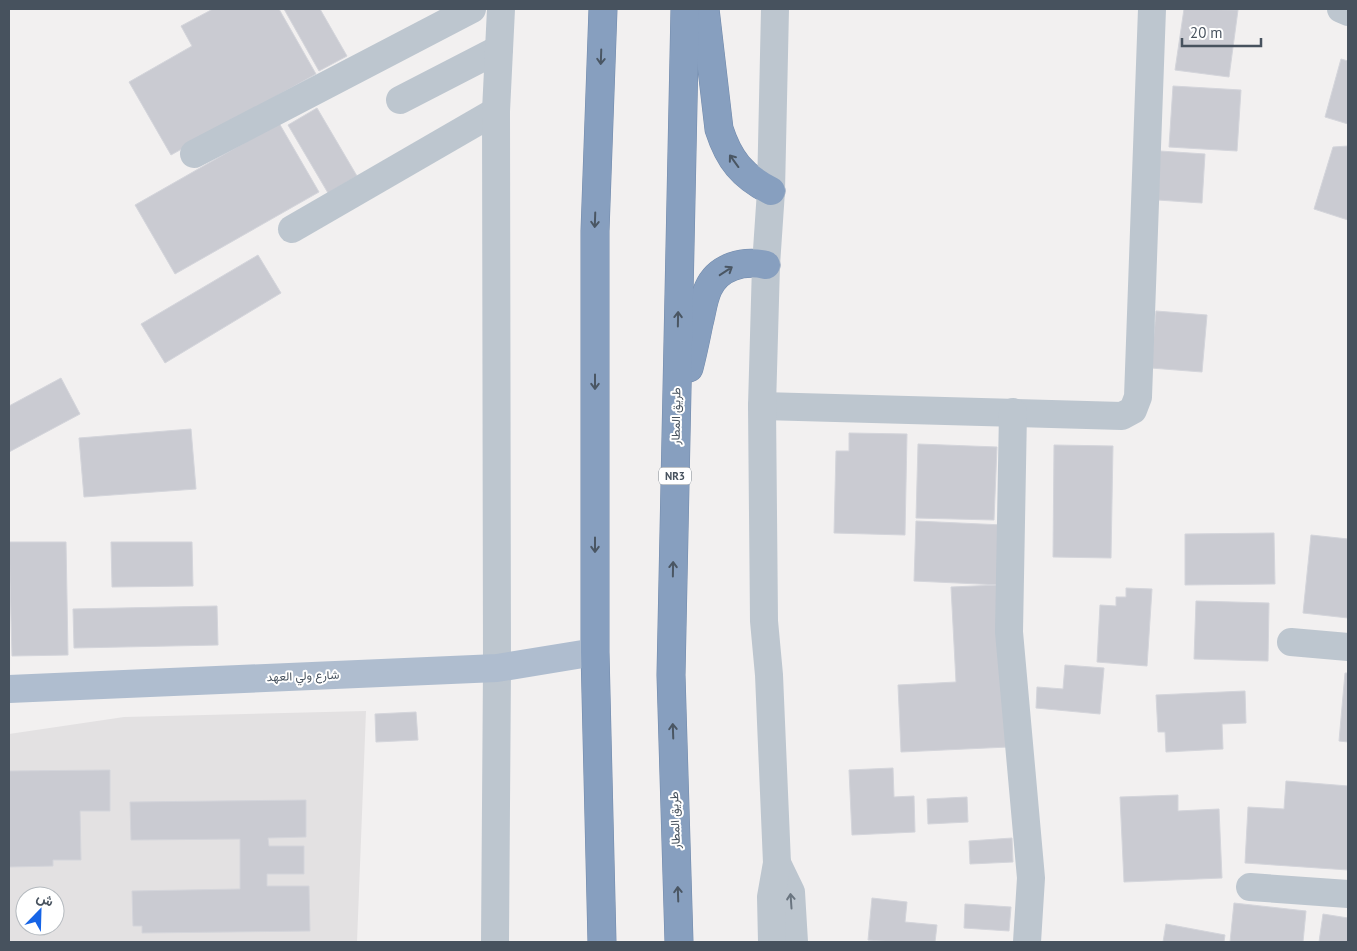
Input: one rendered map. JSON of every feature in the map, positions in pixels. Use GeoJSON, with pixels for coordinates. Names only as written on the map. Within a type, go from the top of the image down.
{"type":"FeatureCollection","features":[{"type":"Feature","properties":{"kind":"highway"},"geometry":{"type":"LineString","coordinates":[[602,942],[595,652],[595,231],[603,9]]}},
{"type":"Feature","properties":{"kind":"highway","name":"طريق المطار"},"geometry":{"type":"LineString","coordinates":[[679,942],[671,675],[685,9]]}},
{"type":"Feature","properties":{"kind":"highway"},"geometry":{"type":"LineString","coordinates":[[705,9],[719,129],[724,145],[743,173],[771,191]]}},
{"type":"Feature","properties":{"kind":"highway"},"geometry":{"type":"LineString","coordinates":[[676,431],[704,299],[709,287],[716,277],[736,265],[756,263],[766,265]]}},
{"type":"Feature","properties":{"kind":"main road","name":"شارع ولي العهد"},"geometry":{"type":"LineString","coordinates":[[9,689],[497,668],[595,652]]}},
{"type":"Feature","properties":{"kind":"street"},"geometry":{"type":"LineString","coordinates":[[194,154],[472,9]]}},
{"type":"Feature","properties":{"kind":"street"},"geometry":{"type":"LineString","coordinates":[[495,942],[497,668],[496,111],[501,9]]}},
{"type":"Feature","properties":{"kind":"street"},"geometry":{"type":"LineString","coordinates":[[772,942],[771,897],[777,863],[769,674],[764,621],[762,406],[766,265],[771,191],[775,9]]}},
{"type":"Feature","properties":{"kind":"street"},"geometry":{"type":"LineString","coordinates":[[762,406],[1122,416],[1133,410],[1138,397],[1152,9]]}},
{"type":"Feature","properties":{"kind":"street"},"geometry":{"type":"LineString","coordinates":[[1341,9],[1348,12]]}},
{"type":"Feature","properties":{"kind":"street"},"geometry":{"type":"LineString","coordinates":[[400,100],[499,49]]}},
{"type":"Feature","properties":{"kind":"street"},"geometry":{"type":"LineString","coordinates":[[292,229],[496,111]]}},
{"type":"Feature","properties":{"kind":"street"},"geometry":{"type":"LineString","coordinates":[[1013,412],[1009,632],[1032,878],[1027,942]]}},
{"type":"Feature","properties":{"kind":"street"},"geometry":{"type":"LineString","coordinates":[[1291,642],[1348,647]]}},
{"type":"Feature","properties":{"kind":"street"},"geometry":{"type":"LineString","coordinates":[[777,863],[791,892],[794,942]]}},
{"type":"Feature","properties":{"kind":"street"},"geometry":{"type":"LineString","coordinates":[[1250,886],[1348,894]]}},
{"type":"Feature","properties":{"kind":"shaded area"},"geometry":{"type":"Polygon","coordinates":[[[366,711],[357,942],[9,942],[9,734],[124,717],[366,711]]]}},
{"type":"Feature","properties":{"kind":"building"},"geometry":{"type":"Polygon","coordinates":[[[213,9],[279,9],[316,74],[171,155],[129,82],[192,46],[181,26],[213,9]]]}},
{"type":"Feature","properties":{"kind":"building"},"geometry":{"type":"Polygon","coordinates":[[[284,9],[320,9],[347,56],[319,71],[284,9]]]}},
{"type":"Feature","properties":{"kind":"building"},"geometry":{"type":"Polygon","coordinates":[[[1184,9],[1238,10],[1229,77],[1175,70],[1184,9]]]}},
{"type":"Feature","properties":{"kind":"building"},"geometry":{"type":"Polygon","coordinates":[[[1341,59],[1348,61],[1348,124],[1325,117],[1341,59]]]}},
{"type":"Feature","properties":{"kind":"building"},"geometry":{"type":"Polygon","coordinates":[[[1173,86],[1241,90],[1237,151],[1169,147],[1173,86]]]}},
{"type":"Feature","properties":{"kind":"building"},"geometry":{"type":"Polygon","coordinates":[[[317,108],[357,176],[328,193],[288,125],[317,108]]]}},
{"type":"Feature","properties":{"kind":"building"},"geometry":{"type":"Polygon","coordinates":[[[279,123],[319,192],[175,274],[135,205],[279,123]]]}},
{"type":"Feature","properties":{"kind":"building"},"geometry":{"type":"Polygon","coordinates":[[[1348,146],[1348,220],[1314,209],[1333,147],[1348,146]]]}},
{"type":"Feature","properties":{"kind":"building"},"geometry":{"type":"Polygon","coordinates":[[[1160,151],[1205,154],[1202,203],[1158,200],[1160,151]]]}},
{"type":"Feature","properties":{"kind":"building"},"geometry":{"type":"Polygon","coordinates":[[[258,255],[281,293],[165,363],[141,324],[258,255]]]}},
{"type":"Feature","properties":{"kind":"building"},"geometry":{"type":"Polygon","coordinates":[[[1156,311],[1207,315],[1202,372],[1151,368],[1156,311]]]}},
{"type":"Feature","properties":{"kind":"building"},"geometry":{"type":"Polygon","coordinates":[[[61,378],[80,414],[9,452],[9,406],[61,378]]]}},
{"type":"Feature","properties":{"kind":"building"},"geometry":{"type":"Polygon","coordinates":[[[191,429],[196,489],[84,497],[79,438],[191,429]]]}},
{"type":"Feature","properties":{"kind":"building"},"geometry":{"type":"Polygon","coordinates":[[[849,433],[907,434],[905,535],[834,533],[836,451],[849,451],[849,433]]]}},
{"type":"Feature","properties":{"kind":"building"},"geometry":{"type":"Polygon","coordinates":[[[918,444],[997,447],[994,520],[916,518],[918,444]]]}},
{"type":"Feature","properties":{"kind":"building"},"geometry":{"type":"Polygon","coordinates":[[[1054,445],[1113,446],[1111,558],[1053,557],[1054,445]]]}},
{"type":"Feature","properties":{"kind":"building"},"geometry":{"type":"Polygon","coordinates":[[[916,521],[1003,525],[1001,585],[914,581],[916,521]]]}},
{"type":"Feature","properties":{"kind":"building"},"geometry":{"type":"Polygon","coordinates":[[[1274,533],[1275,584],[1185,585],[1185,534],[1274,533]]]}},
{"type":"Feature","properties":{"kind":"building"},"geometry":{"type":"Polygon","coordinates":[[[1311,535],[1348,539],[1348,618],[1303,613],[1311,535]]]}},
{"type":"Feature","properties":{"kind":"building"},"geometry":{"type":"Polygon","coordinates":[[[9,542],[66,542],[68,655],[12,656],[9,542]]]}},
{"type":"Feature","properties":{"kind":"building"},"geometry":{"type":"Polygon","coordinates":[[[111,542],[192,542],[193,586],[112,587],[111,542]]]}},
{"type":"Feature","properties":{"kind":"building"},"geometry":{"type":"Polygon","coordinates":[[[999,585],[1008,747],[901,752],[898,685],[956,682],[951,587],[999,585]]]}},
{"type":"Feature","properties":{"kind":"building"},"geometry":{"type":"Polygon","coordinates":[[[1126,588],[1152,589],[1147,666],[1097,662],[1100,605],[1116,606],[1116,597],[1126,597],[1126,588]]]}},
{"type":"Feature","properties":{"kind":"building"},"geometry":{"type":"Polygon","coordinates":[[[1196,601],[1269,603],[1268,661],[1194,659],[1196,601]]]}},
{"type":"Feature","properties":{"kind":"building"},"geometry":{"type":"Polygon","coordinates":[[[217,606],[218,645],[74,648],[73,609],[217,606]]]}},
{"type":"Feature","properties":{"kind":"building"},"geometry":{"type":"Polygon","coordinates":[[[1065,665],[1104,668],[1100,714],[1036,708],[1037,687],[1063,689],[1065,665]]]}},
{"type":"Feature","properties":{"kind":"building"},"geometry":{"type":"Polygon","coordinates":[[[1345,673],[1348,673],[1348,742],[1339,741],[1345,673]]]}},
{"type":"Feature","properties":{"kind":"building"},"geometry":{"type":"Polygon","coordinates":[[[1245,691],[1246,723],[1222,724],[1223,749],[1166,752],[1165,732],[1158,732],[1156,695],[1245,691]]]}},
{"type":"Feature","properties":{"kind":"building"},"geometry":{"type":"Polygon","coordinates":[[[416,712],[418,740],[376,742],[375,714],[416,712]]]}},
{"type":"Feature","properties":{"kind":"building"},"geometry":{"type":"Polygon","coordinates":[[[893,768],[894,797],[914,796],[915,832],[852,835],[849,770],[893,768]]]}},
{"type":"Feature","properties":{"kind":"building"},"geometry":{"type":"Polygon","coordinates":[[[110,770],[110,811],[80,811],[81,860],[53,860],[53,866],[9,867],[9,771],[110,770]]]}},
{"type":"Feature","properties":{"kind":"building"},"geometry":{"type":"Polygon","coordinates":[[[1286,781],[1348,786],[1348,870],[1245,863],[1248,807],[1284,809],[1286,781]]]}},
{"type":"Feature","properties":{"kind":"building"},"geometry":{"type":"Polygon","coordinates":[[[1178,795],[1178,811],[1219,809],[1222,878],[1124,882],[1120,797],[1178,795]]]}},
{"type":"Feature","properties":{"kind":"building"},"geometry":{"type":"Polygon","coordinates":[[[967,797],[968,822],[928,824],[927,799],[967,797]]]}},
{"type":"Feature","properties":{"kind":"building"},"geometry":{"type":"Polygon","coordinates":[[[306,800],[306,837],[268,838],[269,846],[304,846],[304,874],[267,874],[267,886],[309,886],[310,931],[142,933],[142,926],[133,926],[132,891],[240,889],[240,839],[131,840],[130,802],[306,800]]]}},
{"type":"Feature","properties":{"kind":"building"},"geometry":{"type":"Polygon","coordinates":[[[1012,838],[1013,862],[970,864],[969,841],[1012,838]]]}},
{"type":"Feature","properties":{"kind":"building"},"geometry":{"type":"Polygon","coordinates":[[[872,898],[907,902],[905,922],[937,925],[935,942],[868,940],[872,898]]]}},
{"type":"Feature","properties":{"kind":"building"},"geometry":{"type":"Polygon","coordinates":[[[1234,903],[1306,911],[1303,942],[1230,942],[1234,903]]]}},
{"type":"Feature","properties":{"kind":"building"},"geometry":{"type":"Polygon","coordinates":[[[965,904],[1011,907],[1009,931],[964,928],[965,904]]]}},
{"type":"Feature","properties":{"kind":"building"},"geometry":{"type":"Polygon","coordinates":[[[1323,914],[1348,918],[1348,942],[1319,942],[1323,914]]]}},
{"type":"Feature","properties":{"kind":"building"},"geometry":{"type":"Polygon","coordinates":[[[1166,924],[1225,935],[1224,942],[1163,942],[1166,924]]]}}]}
